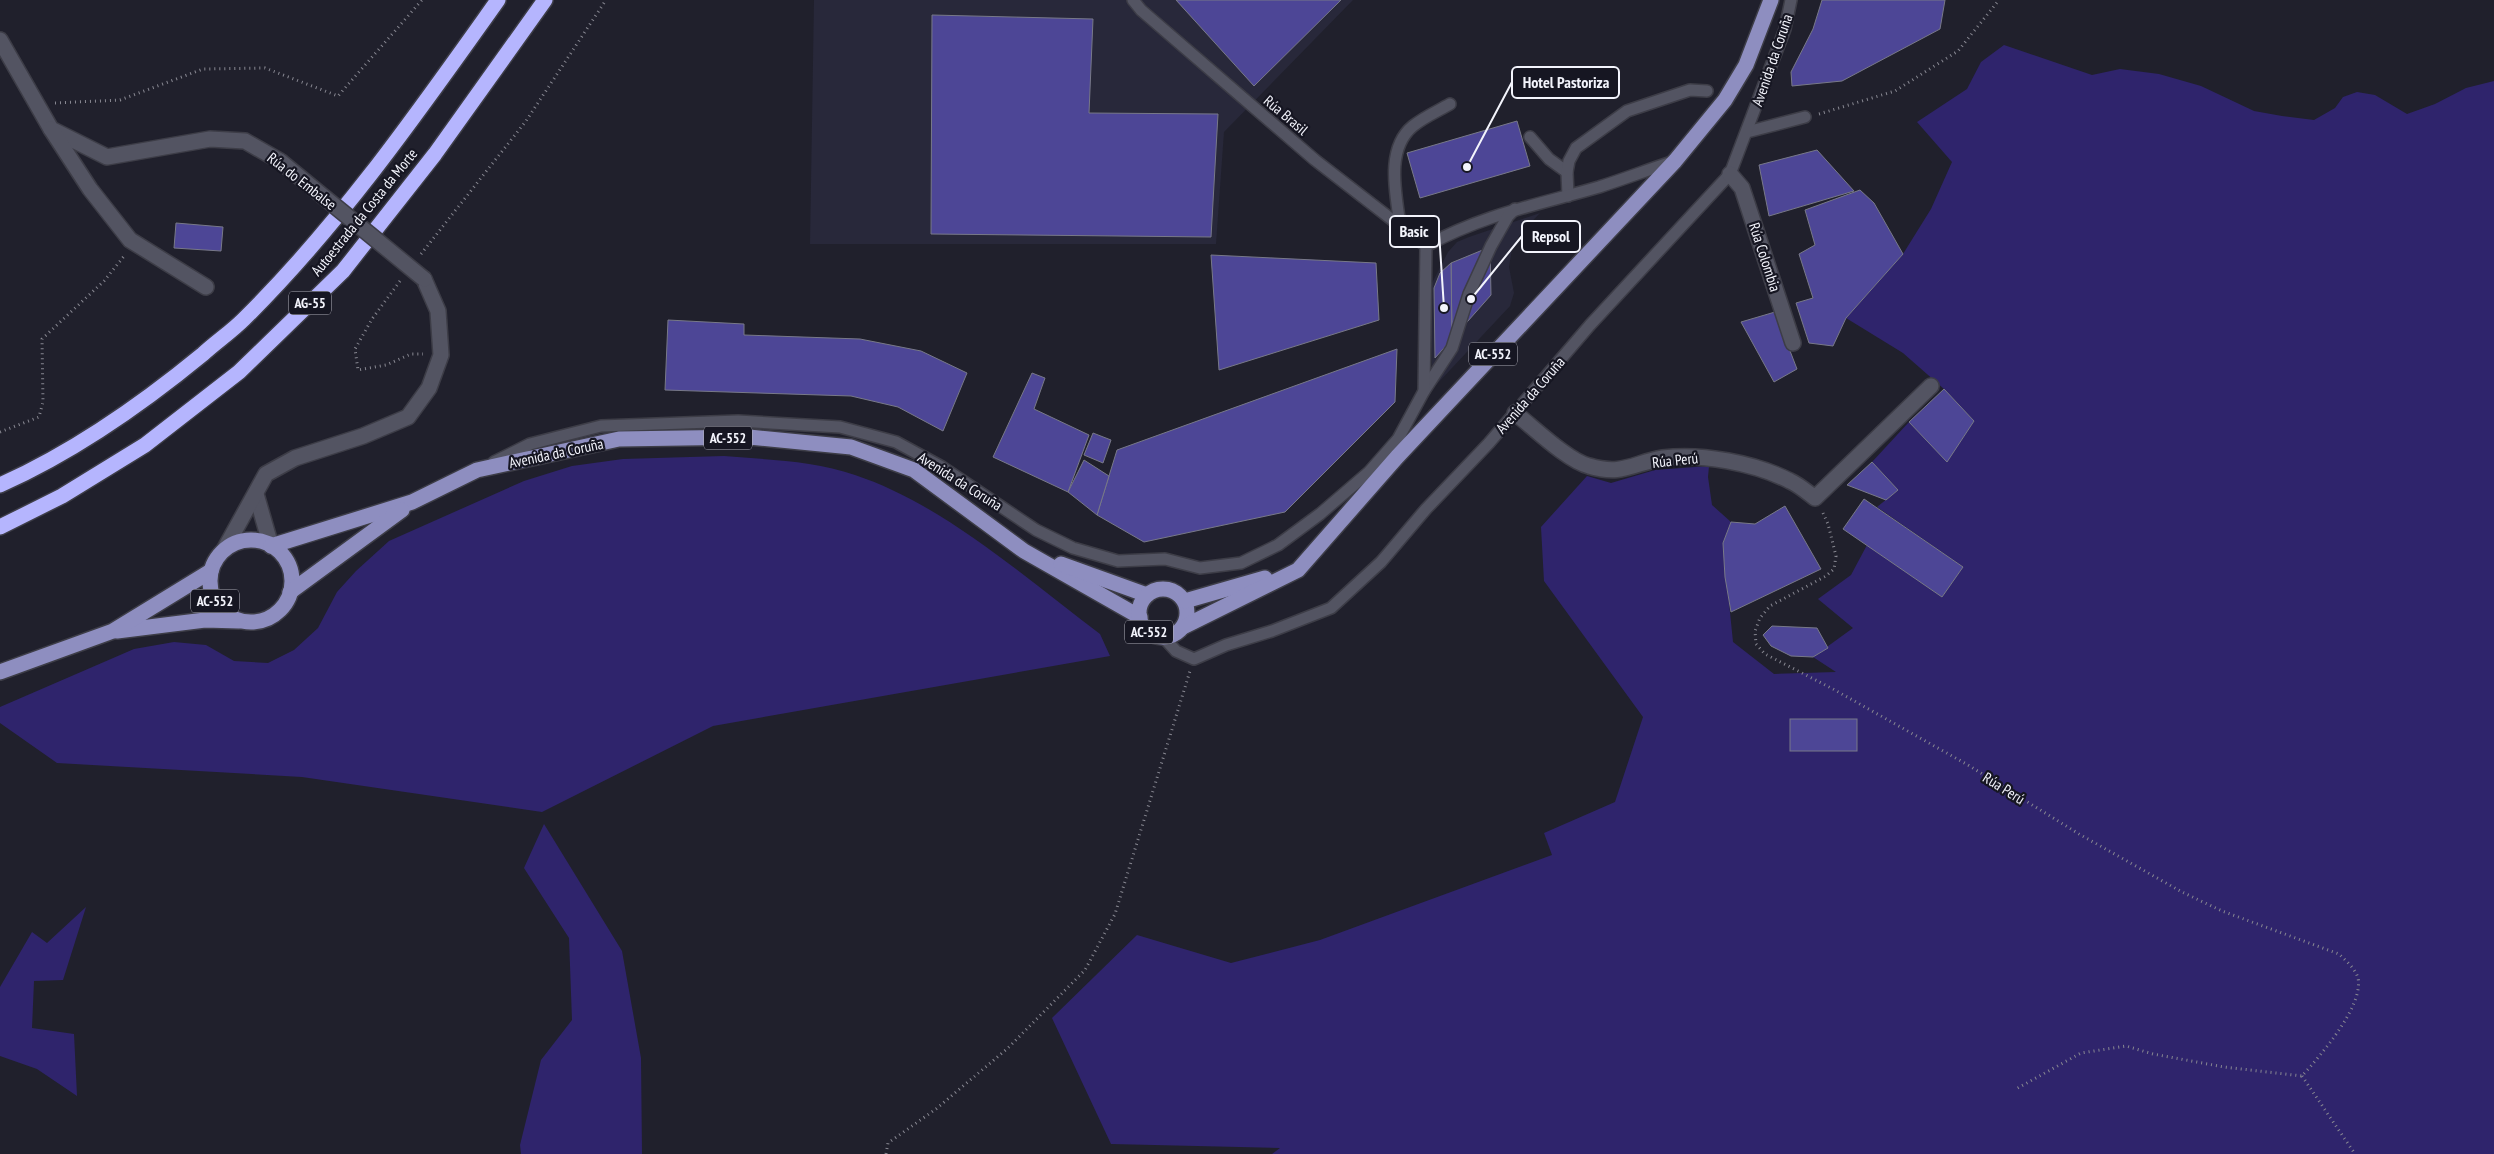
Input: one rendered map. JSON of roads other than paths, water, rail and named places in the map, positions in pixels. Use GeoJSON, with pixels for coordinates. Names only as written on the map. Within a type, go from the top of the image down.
{"type":"FeatureCollection","features":[{"type":"Feature","properties":{"kind":"highway","name":"Autoestrada da Costa da Morte"},"geometry":{"type":"LineString","coordinates":[[0,485],[103,429],[169,382],[242,320],[318,240],[407,128],[498,0]]}},
{"type":"Feature","properties":{"kind":"highway","name":"Autoestrada da Costa da Morte"},"geometry":{"type":"LineString","coordinates":[[0,527],[62,496],[145,445],[246,365],[343,271],[434,154],[545,0]]}},
{"type":"Feature","properties":{"kind":"main road","name":"Avenida da Coruña"},"geometry":{"type":"LineString","coordinates":[[1183,627],[1298,570],[1314,550],[1551,291],[1675,161],[1725,100],[1746,65],[1771,0]]}},
{"type":"Feature","properties":{"kind":"main road","name":"Avenida da Coruña"},"geometry":{"type":"LineString","coordinates":[[271,546],[412,502],[477,470],[619,439],[749,437],[851,447],[914,470],[1024,550],[1140,617]]}},
{"type":"Feature","properties":{"kind":"main road","name":"Avenida da Coruña"},"geometry":{"type":"LineString","coordinates":[[290,592],[412,502]]}},
{"type":"Feature","properties":{"kind":"main road"},"geometry":{"type":"LineString","coordinates":[[224,550],[234,544],[247,540],[259,541],[271,546],[280,552],[288,566],[292,581],[290,592]]}},
{"type":"Feature","properties":{"kind":"main road","name":"AC-552"},"geometry":{"type":"LineString","coordinates":[[0,672],[113,631],[211,571],[224,550]]}},
{"type":"Feature","properties":{"kind":"main road","name":"Avenida da Coruña"},"geometry":{"type":"LineString","coordinates":[[1024,550],[1147,595]]}},
{"type":"Feature","properties":{"kind":"main road"},"geometry":{"type":"LineString","coordinates":[[1147,595],[1154,590],[1170,590],[1185,601],[1298,570]]}},
{"type":"Feature","properties":{"kind":"main road","name":"AC-552"},"geometry":{"type":"LineString","coordinates":[[211,571],[210,584],[213,597],[220,608],[230,616],[242,621],[255,622]]}},
{"type":"Feature","properties":{"kind":"main road","name":"AC-552"},"geometry":{"type":"LineString","coordinates":[[113,631],[205,620],[255,622],[271,617],[277,612],[290,592]]}},
{"type":"Feature","properties":{"kind":"main road","name":"AC-552"},"geometry":{"type":"LineString","coordinates":[[1147,595],[1140,606],[1140,617],[1147,631],[1157,636],[1172,635],[1183,627],[1188,616],[1185,601]]}},
{"type":"Feature","properties":{"kind":"street"},"geometry":{"type":"LineString","coordinates":[[0,40],[51,129],[90,190],[130,240],[206,288]]}},
{"type":"Feature","properties":{"kind":"street","name":"Rúa do Embalse"},"geometry":{"type":"LineString","coordinates":[[51,129],[107,157],[210,138],[245,140],[280,161],[424,279],[438,311],[441,355],[429,388],[408,417],[363,436],[295,458],[266,474],[224,550]]}},
{"type":"Feature","properties":{"kind":"street","name":"Rúa Colombia"},"geometry":{"type":"LineString","coordinates":[[1730,174],[1742,188],[1793,343]]}},
{"type":"Feature","properties":{"kind":"street","name":"Rúa Perú"},"geometry":{"type":"LineString","coordinates":[[1515,413],[1565,453],[1587,466],[1618,471],[1663,458],[1707,457],[1750,466],[1790,480],[1815,498],[1931,386]]}},
{"type":"Feature","properties":{"kind":"street"},"geometry":{"type":"LineString","coordinates":[[256,494],[271,546]]}},
{"type":"Feature","properties":{"kind":"lane","name":"Rúa Brasil"},"geometry":{"type":"LineString","coordinates":[[1133,0],[1155,23],[1300,147],[1426,246]]}},
{"type":"Feature","properties":{"kind":"lane","name":"Avenida da Coruña"},"geometry":{"type":"LineString","coordinates":[[1157,636],[1166,640],[1176,651],[1194,659],[1226,645],[1272,631],[1331,608],[1381,562],[1515,413],[1590,325],[1730,174],[1785,29],[1791,0]]}},
{"type":"Feature","properties":{"kind":"lane"},"geometry":{"type":"LineString","coordinates":[[1568,196],[1566,172],[1576,148],[1627,111],[1690,90],[1707,90]]}},
{"type":"Feature","properties":{"kind":"lane"},"geometry":{"type":"LineString","coordinates":[[1400,225],[1395,188],[1396,152],[1412,127],[1450,104]]}},
{"type":"Feature","properties":{"kind":"lane"},"geometry":{"type":"LineString","coordinates":[[1747,132],[1805,118]]}},
{"type":"Feature","properties":{"kind":"lane"},"geometry":{"type":"LineString","coordinates":[[1530,137],[1549,159],[1566,172]]}},
{"type":"Feature","properties":{"kind":"lane"},"geometry":{"type":"LineString","coordinates":[[1426,246],[1455,230],[1516,208],[1568,196],[1675,161]]}},
{"type":"Feature","properties":{"kind":"lane"},"geometry":{"type":"LineString","coordinates":[[1424,391],[1452,348],[1469,294],[1490,246],[1508,216],[1516,208]]}},
{"type":"Feature","properties":{"kind":"lane","name":"Avenida da Coruña"},"geometry":{"type":"LineString","coordinates":[[1314,550],[1398,439],[1424,391],[1426,246]]}},
{"type":"Feature","properties":{"kind":"lane","name":"Avenida da Coruña"},"geometry":{"type":"LineString","coordinates":[[477,470],[530,444],[602,426],[738,421],[840,427],[896,442],[942,467],[1036,530],[1073,548],[1118,561],[1165,559],[1200,568],[1241,563],[1278,545],[1320,514],[1369,472],[1398,439]]}},
{"type":"Feature","properties":{"kind":"place","name":"Hotel Pastoriza"},"geometry":{"type":"Point","coordinates":[1467,167]}},
{"type":"Feature","properties":{"kind":"place","name":"Repsol"},"geometry":{"type":"Point","coordinates":[1471,299]}},
{"type":"Feature","properties":{"kind":"place","name":"Basic"},"geometry":{"type":"Point","coordinates":[1444,308]}}]}
